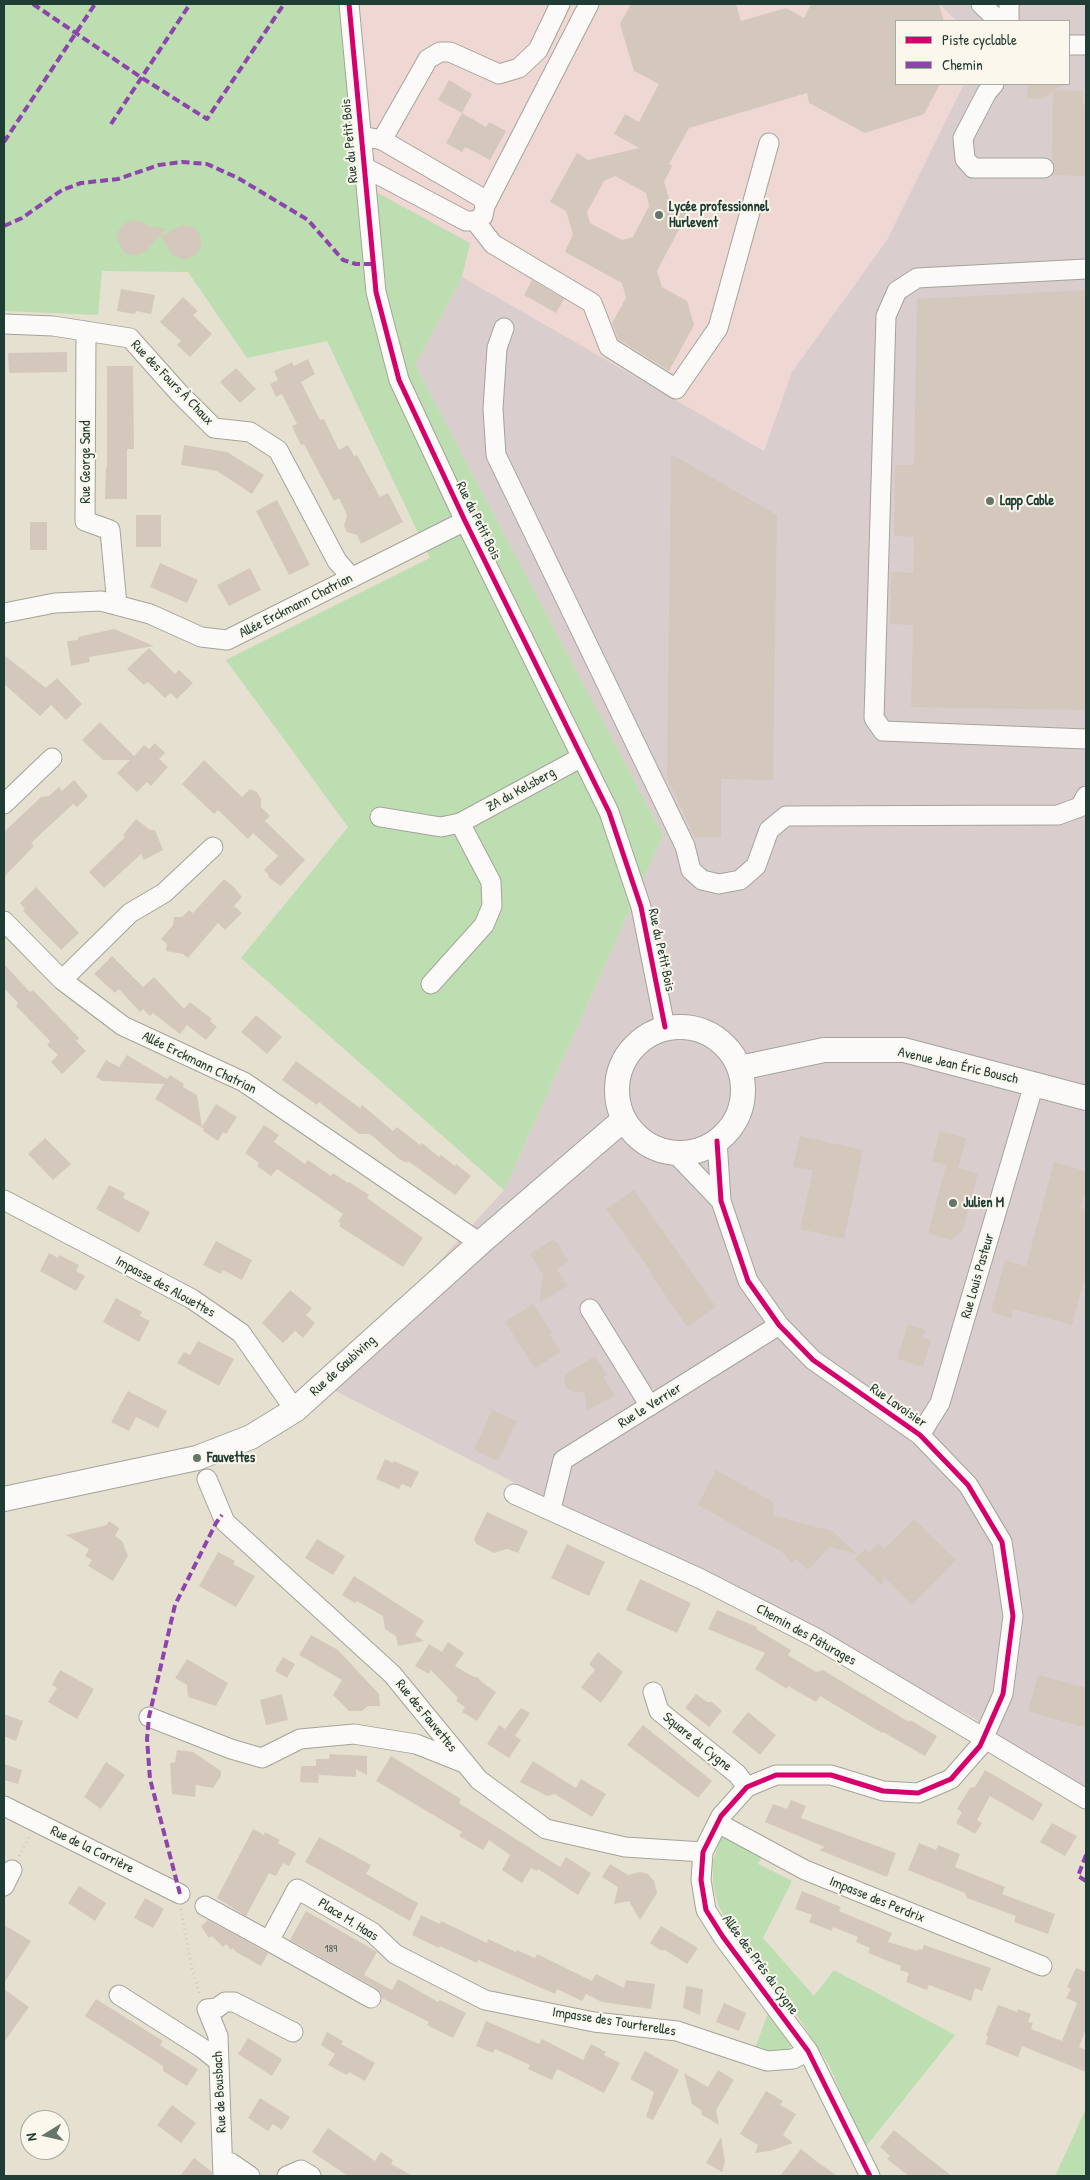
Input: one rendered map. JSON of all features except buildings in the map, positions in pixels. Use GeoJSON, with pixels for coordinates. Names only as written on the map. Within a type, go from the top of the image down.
{"type":"FeatureCollection","features":[{"type":"Feature","properties":{"kind":"main road"},"geometry":{"type":"LineString","coordinates":[[684,1026],[702,1030],[718,1039],[731,1052],[740,1068],[743,1088],[741,1108],[732,1127],[717,1141],[698,1151],[676,1154],[655,1149],[637,1137],[624,1120],[617,1102],[616,1082],[621,1063],[632,1047],[647,1034],[665,1027],[684,1026]]}},
{"type":"Feature","properties":{"kind":"main road","name":"Avenue Jean Éric Bousch"},"geometry":{"type":"LineString","coordinates":[[740,1068],[824,1050],[904,1050],[1086,1098]]}},
{"type":"Feature","properties":{"kind":"main road","name":"Rue de Gaubiving"},"geometry":{"type":"LineString","coordinates":[[4,1500],[197,1458],[251,1437],[295,1410],[480,1243],[624,1120]]}},
{"type":"Feature","properties":{"kind":"street","name":"Rue du Petit Bois"},"geometry":{"type":"LineString","coordinates":[[348,4],[376,292],[399,380],[465,521],[609,812],[641,907],[665,1027]]}},
{"type":"Feature","properties":{"kind":"street"},"geometry":{"type":"LineString","coordinates":[[382,140],[428,59],[440,52],[450,52],[499,74],[518,68],[538,50],[560,4]]}},
{"type":"Feature","properties":{"kind":"street"},"geometry":{"type":"LineString","coordinates":[[364,167],[466,222],[480,214],[589,4]]}},
{"type":"Feature","properties":{"kind":"street"},"geometry":{"type":"LineString","coordinates":[[981,4],[998,20]]}},
{"type":"Feature","properties":{"kind":"street"},"geometry":{"type":"LineString","coordinates":[[1009,4],[1009,20]]}},
{"type":"Feature","properties":{"kind":"street"},"geometry":{"type":"LineString","coordinates":[[1070,45],[1086,45]]}},
{"type":"Feature","properties":{"kind":"street"},"geometry":{"type":"LineString","coordinates":[[993,85],[986,92],[962,138],[965,159],[973,168],[1044,168]]}},
{"type":"Feature","properties":{"kind":"street"},"geometry":{"type":"LineString","coordinates":[[361,136],[382,140],[482,198],[480,214],[493,244],[592,303],[609,347],[676,388],[718,328],[769,143]]}},
{"type":"Feature","properties":{"kind":"street"},"geometry":{"type":"LineString","coordinates":[[1086,269],[917,278],[897,291],[886,316],[874,718],[883,731],[1086,740]]}},
{"type":"Feature","properties":{"kind":"street","name":"Rue des Fours À Chaux"},"geometry":{"type":"LineString","coordinates":[[4,324],[53,326],[130,338],[179,393],[214,428],[250,432],[278,450],[337,561],[352,578]]}},
{"type":"Feature","properties":{"kind":"street"},"geometry":{"type":"LineString","coordinates":[[504,328],[498,348],[494,400],[496,455],[685,846],[691,870],[702,880],[719,884],[740,880],[756,866],[769,830],[786,816],[1058,815],[1080,807],[1086,796]]}},
{"type":"Feature","properties":{"kind":"street","name":"Rue George Sand"},"geometry":{"type":"LineString","coordinates":[[86,331],[85,521],[110,530],[117,605]]}},
{"type":"Feature","properties":{"kind":"street","name":"Allée Erckmann Chatrian"},"geometry":{"type":"LineString","coordinates":[[4,613],[55,603],[101,601],[150,614],[202,636],[227,640],[465,521]]}},
{"type":"Feature","properties":{"kind":"street","name":"ZA du Kelsberg"},"geometry":{"type":"LineString","coordinates":[[380,816],[441,827],[460,823],[582,757]]}},
{"type":"Feature","properties":{"kind":"street"},"geometry":{"type":"LineString","coordinates":[[4,804],[52,758]]}},
{"type":"Feature","properties":{"kind":"street"},"geometry":{"type":"LineString","coordinates":[[431,984],[484,925],[492,906],[491,882],[460,823]]}},
{"type":"Feature","properties":{"kind":"street"},"geometry":{"type":"LineString","coordinates":[[62,980],[130,913],[164,893],[212,847]]}},
{"type":"Feature","properties":{"kind":"street","name":"Allée Erckmann Chatrian"},"geometry":{"type":"LineString","coordinates":[[4,921],[62,980],[123,1026],[244,1082],[480,1243]]}},
{"type":"Feature","properties":{"kind":"street","name":"Rue Louis Pasteur"},"geometry":{"type":"LineString","coordinates":[[920,1435],[940,1403],[1034,1084]]}},
{"type":"Feature","properties":{"kind":"street","name":"Rue Lavoisier"},"geometry":{"type":"LineString","coordinates":[[717,1141],[721,1201],[748,1281],[779,1325],[813,1360],[920,1435],[968,1485],[1002,1542],[1013,1616],[1003,1694],[984,1739]]}},
{"type":"Feature","properties":{"kind":"street","name":"Rue Lavoisier"},"geometry":{"type":"LineString","coordinates":[[676,1154],[721,1201]]}},
{"type":"Feature","properties":{"kind":"street","name":"Impasse des Alouettes"},"geometry":{"type":"LineString","coordinates":[[4,1200],[192,1299],[242,1332],[295,1410]]}},
{"type":"Feature","properties":{"kind":"street"},"geometry":{"type":"LineString","coordinates":[[590,1309],[650,1406]]}},
{"type":"Feature","properties":{"kind":"street","name":"Rue le Verrier"},"geometry":{"type":"LineString","coordinates":[[551,1509],[563,1460],[779,1325]]}},
{"type":"Feature","properties":{"kind":"street","name":"Rue des Fauvettes"},"geometry":{"type":"LineString","coordinates":[[207,1479],[225,1522],[392,1674],[479,1780],[546,1829],[625,1847],[703,1852]]}},
{"type":"Feature","properties":{"kind":"street","name":"Chemin des Pâturages"},"geometry":{"type":"LineString","coordinates":[[514,1494],[551,1509],[701,1579],[816,1638],[1086,1799]]}},
{"type":"Feature","properties":{"kind":"street","name":"Square du Cygne"},"geometry":{"type":"LineString","coordinates":[[654,1692],[660,1711],[736,1774],[747,1787]]}},
{"type":"Feature","properties":{"kind":"street"},"geometry":{"type":"LineString","coordinates":[[149,1717],[231,1749],[262,1758],[300,1739],[354,1734],[416,1744],[465,1764]]}},
{"type":"Feature","properties":{"kind":"street","name":"Allée des Prés du Cygne"},"geometry":{"type":"LineString","coordinates":[[870,2176],[808,2051],[723,1937],[706,1910],[701,1880],[703,1852],[721,1816],[747,1787],[776,1775],[831,1775],[883,1791],[918,1793],[951,1779],[984,1739]]}},
{"type":"Feature","properties":{"kind":"street","name":"Rue de la Carrière"},"geometry":{"type":"LineString","coordinates":[[4,1806],[180,1894]]}},
{"type":"Feature","properties":{"kind":"street","name":"Impasse des Perdrix"},"geometry":{"type":"LineString","coordinates":[[718,1823],[806,1870],[1042,1966]]}},
{"type":"Feature","properties":{"kind":"street","name":"Place M. Haas"},"geometry":{"type":"LineString","coordinates":[[269,1941],[298,1889],[372,1932],[395,1954]]}},
{"type":"Feature","properties":{"kind":"street"},"geometry":{"type":"LineString","coordinates":[[205,1906],[372,1998]]}},
{"type":"Feature","properties":{"kind":"street","name":"Impasse des Tourterelles"},"geometry":{"type":"LineString","coordinates":[[395,1954],[485,2000],[594,2022],[676,2030],[767,2061],[793,2059],[808,2051]]}},
{"type":"Feature","properties":{"kind":"street"},"geometry":{"type":"LineString","coordinates":[[119,1995],[202,2048],[218,2061]]}},
{"type":"Feature","properties":{"kind":"street"},"geometry":{"type":"LineString","coordinates":[[207,2009],[217,2008],[225,2002],[234,2002],[293,2032]]}},
{"type":"Feature","properties":{"kind":"street","name":"Rue de Bousbach"},"geometry":{"type":"LineString","coordinates":[[207,2009],[218,2036],[224,2169]]}},
{"type":"Feature","properties":{"kind":"street"},"geometry":{"type":"LineString","coordinates":[[224,2169],[231,2163],[250,2176]]}},
{"type":"Feature","properties":{"kind":"street"},"geometry":{"type":"LineString","coordinates":[[287,2176],[301,2170],[311,2176]]}},
{"type":"Feature","properties":{"kind":"path"},"geometry":{"type":"LineString","coordinates":[[8,1878],[37,1823]]}},
{"type":"Feature","properties":{"kind":"path"},"geometry":{"type":"LineString","coordinates":[[180,1894],[181,1916],[197,1992],[207,2009]]}},
{"type":"Feature","properties":{"kind":"shaded area","name":"Lycée professionnel Hurlevent"},"geometry":{"type":"Polygon","coordinates":[[[357,4],[940,4],[955,20],[895,20],[895,85],[964,85],[887,240],[792,372],[764,451],[462,277],[470,243],[374,191],[357,4]]]}},
{"type":"Feature","properties":{"kind":"shaded area"},"geometry":{"type":"Polygon","coordinates":[[[940,4],[1086,4],[1086,1792],[996,1738],[974,1718],[326,1386],[504,1190],[663,835],[415,365],[462,277],[764,451],[792,372],[887,240],[964,85],[1070,85],[1070,20],[955,20],[940,4]]]}},
{"type":"Feature","properties":{"kind":"green space"},"geometry":{"type":"Polygon","coordinates":[[[4,4],[340,4],[374,191],[470,243],[462,277],[415,365],[663,835],[504,1190],[241,958],[348,827],[226,660],[430,558],[327,341],[247,358],[188,272],[102,271],[98,315],[4,311],[4,4]]]}},
{"type":"Feature","properties":{"kind":"green space"},"geometry":{"type":"Polygon","coordinates":[[[724,1836],[762,1856],[758,1864],[792,1881],[763,1938],[814,1996],[834,1970],[955,2035],[865,2148],[829,2065],[798,2017],[728,1923],[718,1905],[713,1884],[713,1862],[719,1841],[724,1836]]]}},
{"type":"Feature","properties":{"kind":"green space"},"geometry":{"type":"Polygon","coordinates":[[[768,2013],[791,2046],[788,2052],[783,2054],[754,2051],[768,2013]]]}},
{"type":"Feature","properties":{"kind":"green space"},"geometry":{"type":"Polygon","coordinates":[[[1086,2109],[1086,2176],[1055,2176],[1086,2109]]]}},
{"type":"Feature","properties":{"kind":"marked path"},"geometry":{"type":"LineString","coordinates":[[33,4],[142,78],[207,119],[284,4]]}},
{"type":"Feature","properties":{"kind":"marked path"},"geometry":{"type":"LineString","coordinates":[[4,142],[95,4]]}},
{"type":"Feature","properties":{"kind":"marked path"},"geometry":{"type":"LineString","coordinates":[[111,124],[190,4]]}},
{"type":"Feature","properties":{"kind":"marked path"},"geometry":{"type":"LineString","coordinates":[[4,226],[22,218],[62,190],[81,183],[118,179],[159,165],[182,162],[207,164],[238,178],[308,220],[343,260],[356,264],[373,264]]}},
{"type":"Feature","properties":{"kind":"marked path"},"geometry":{"type":"LineString","coordinates":[[180,1894],[150,1779],[147,1739],[149,1717],[175,1605],[216,1523],[222,1515]]}},
{"type":"Feature","properties":{"kind":"marked path"},"geometry":{"type":"LineString","coordinates":[[1086,1855],[1078,1876],[1086,1881]]}},
{"type":"Feature","properties":{"kind":"cycle path"},"geometry":{"type":"LineString","coordinates":[[349,4],[376,292],[399,380],[465,521],[609,812],[641,907],[665,1027]]}},
{"type":"Feature","properties":{"kind":"cycle path"},"geometry":{"type":"LineString","coordinates":[[717,1141],[721,1201],[748,1281],[779,1325],[813,1360],[920,1435],[968,1485],[1002,1542],[1013,1616],[1003,1694],[980,1746],[951,1779],[918,1793],[883,1791],[831,1775],[776,1775],[747,1787],[721,1816],[703,1852],[701,1880],[706,1910],[723,1937],[808,2051],[870,2176]]}},
{"type":"Feature","properties":{"kind":"place","name":"Lycée professionnel Hurlevent"},"geometry":{"type":"Point","coordinates":[659,215]}},
{"type":"Feature","properties":{"kind":"place","name":"Lapp Cable"},"geometry":{"type":"Point","coordinates":[990,501]}},
{"type":"Feature","properties":{"kind":"place","name":"Julien M"},"geometry":{"type":"Point","coordinates":[953,1203]}},
{"type":"Feature","properties":{"kind":"place","name":"Fauvettes"},"geometry":{"type":"Point","coordinates":[197,1458]}}]}
